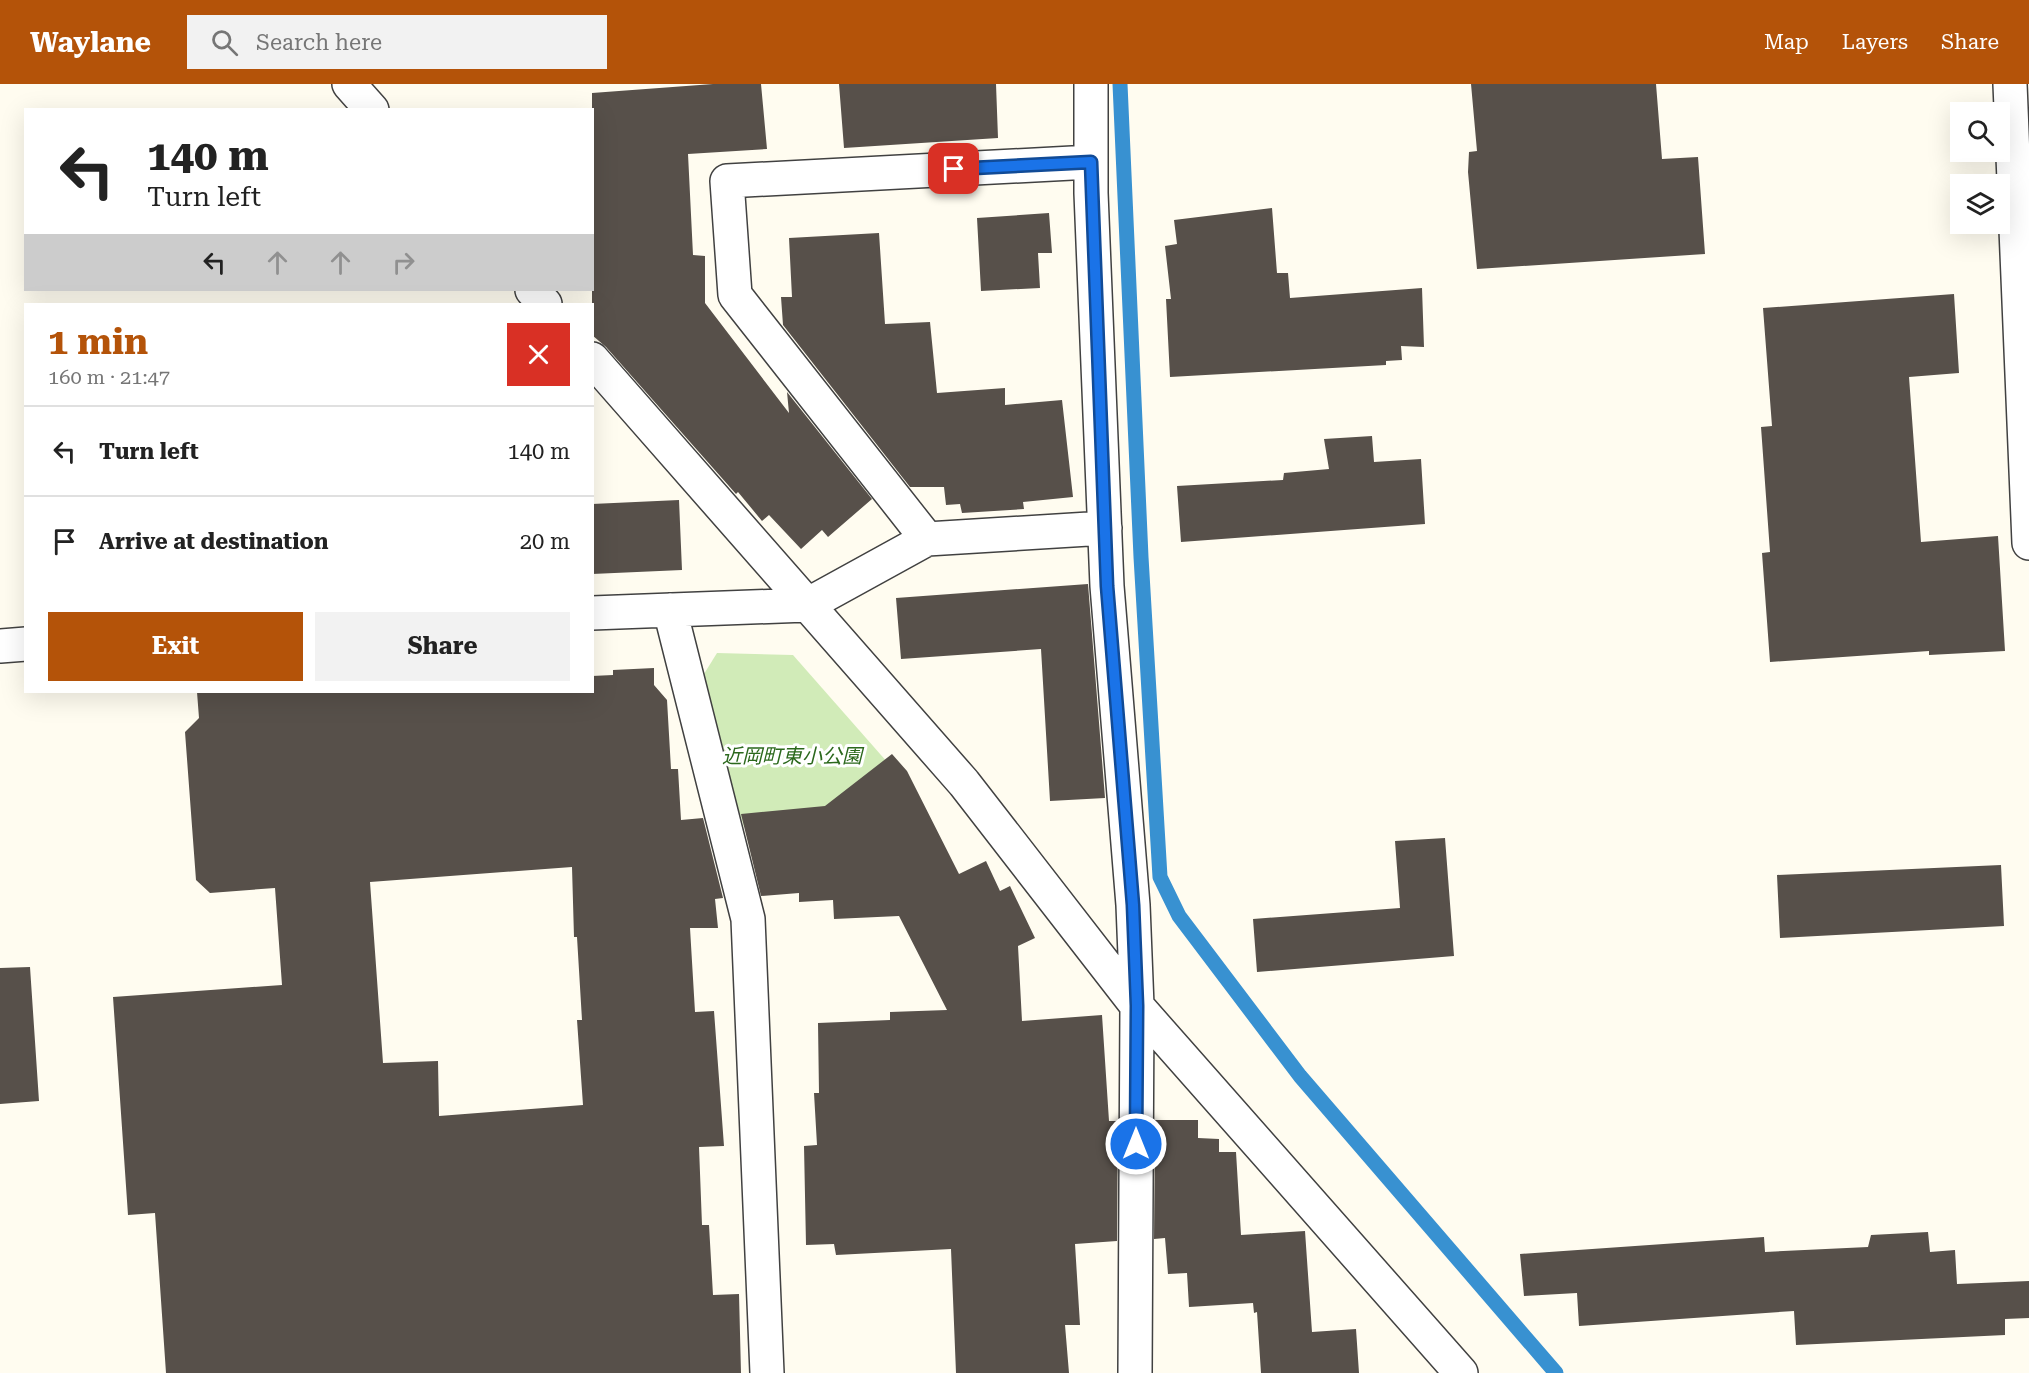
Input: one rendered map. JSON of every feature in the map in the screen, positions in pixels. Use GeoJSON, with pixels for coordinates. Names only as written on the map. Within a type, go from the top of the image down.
{"type":"FeatureCollection","features":[{"type":"Feature","properties":{"kind":"street"},"geometry":{"type":"LineString","coordinates":[[349,84],[370,108]]}},
{"type":"Feature","properties":{"kind":"street"},"geometry":{"type":"LineString","coordinates":[[1091,84],[1091,162],[1105,528],[1133,905],[1137,1006],[1135,1373]]}},
{"type":"Feature","properties":{"kind":"street"},"geometry":{"type":"LineString","coordinates":[[2010,84],[2029,543]]}},
{"type":"Feature","properties":{"kind":"street"},"geometry":{"type":"LineString","coordinates":[[927,539],[735,295],[727,181],[1091,162]]}},
{"type":"Feature","properties":{"kind":"street"},"geometry":{"type":"LineString","coordinates":[[533,291],[544,303]]}},
{"type":"Feature","properties":{"kind":"street"},"geometry":{"type":"LineString","coordinates":[[594,360],[964,783],[1137,1006],[1461,1373]]}},
{"type":"Feature","properties":{"kind":"street"},"geometry":{"type":"LineString","coordinates":[[594,613],[807,605],[927,539],[1105,528]]}},
{"type":"Feature","properties":{"kind":"street"},"geometry":{"type":"LineString","coordinates":[[670,610],[748,919],[767,1373]]}},
{"type":"Feature","properties":{"kind":"street"},"geometry":{"type":"LineString","coordinates":[[0,646],[24,644]]}},
{"type":"Feature","properties":{"kind":"green space","name":"近岡町東小公園"},"geometry":{"type":"Polygon","coordinates":[[[717,653],[793,655],[888,763],[815,826],[744,827],[699,682],[717,653]]]}},
{"type":"Feature","properties":{"kind":"building"},"geometry":{"type":"Polygon","coordinates":[[[713,84],[761,84],[767,149],[688,154],[693,255],[705,256],[705,303],[789,413],[787,392],[872,499],[828,537],[822,530],[801,549],[769,515],[762,521],[606,347],[594,337],[592,291],[594,291],[594,108],[592,108],[592,93],[713,84]]]}},
{"type":"Feature","properties":{"kind":"building"},"geometry":{"type":"Polygon","coordinates":[[[839,84],[996,84],[998,138],[844,148],[839,84]]]}},
{"type":"Feature","properties":{"kind":"building"},"geometry":{"type":"Polygon","coordinates":[[[1471,84],[1656,84],[1662,159],[1698,157],[1705,254],[1477,269],[1468,172],[1469,152],[1477,151],[1471,84]]]}},
{"type":"Feature","properties":{"kind":"building"},"geometry":{"type":"Polygon","coordinates":[[[1272,208],[1277,273],[1288,273],[1290,298],[1422,288],[1424,347],[1401,346],[1402,360],[1386,361],[1386,365],[1170,377],[1166,299],[1171,299],[1165,246],[1177,244],[1174,220],[1272,208]]]}},
{"type":"Feature","properties":{"kind":"building"},"geometry":{"type":"Polygon","coordinates":[[[1049,213],[1052,253],[1038,253],[1040,288],[981,291],[977,218],[1049,213]]]}},
{"type":"Feature","properties":{"kind":"building"},"geometry":{"type":"Polygon","coordinates":[[[879,233],[885,324],[930,322],[937,393],[1005,388],[1005,405],[1062,400],[1073,497],[1023,502],[1024,509],[962,513],[960,504],[946,505],[944,487],[910,487],[783,325],[781,297],[792,297],[789,238],[879,233]]]}},
{"type":"Feature","properties":{"kind":"building"},"geometry":{"type":"Polygon","coordinates":[[[1954,294],[1959,373],[1909,377],[1921,542],[1998,536],[2005,651],[1929,655],[1929,651],[1770,662],[1762,553],[1770,552],[1761,427],[1772,426],[1763,308],[1954,294]]]}},
{"type":"Feature","properties":{"kind":"building"},"geometry":{"type":"Polygon","coordinates":[[[1372,436],[1374,462],[1421,459],[1425,524],[1181,542],[1177,486],[1283,480],[1284,473],[1329,469],[1324,439],[1372,436]]]}},
{"type":"Feature","properties":{"kind":"building"},"geometry":{"type":"Polygon","coordinates":[[[679,500],[682,570],[594,574],[594,504],[679,500]]]}},
{"type":"Feature","properties":{"kind":"building"},"geometry":{"type":"Polygon","coordinates":[[[1088,584],[1105,798],[1050,801],[1041,649],[901,659],[896,598],[1088,584]]]}},
{"type":"Feature","properties":{"kind":"building"},"geometry":{"type":"Polygon","coordinates":[[[654,668],[654,685],[667,700],[671,769],[678,769],[681,820],[703,818],[723,898],[715,899],[718,928],[690,928],[695,1012],[714,1011],[724,1146],[699,1147],[702,1225],[709,1225],[713,1295],[739,1294],[741,1373],[166,1373],[155,1213],[128,1215],[113,997],[282,985],[275,888],[210,893],[196,880],[185,732],[199,718],[197,693],[594,693],[594,676],[613,675],[613,670],[654,668]],[[572,867],[370,882],[383,1063],[438,1061],[439,1116],[583,1105],[577,1020],[582,1020],[577,937],[574,937],[572,867]]]}},
{"type":"Feature","properties":{"kind":"building"},"geometry":{"type":"Polygon","coordinates":[[[892,754],[907,771],[959,874],[986,861],[1000,891],[1010,886],[1035,938],[1018,946],[1022,1021],[1102,1015],[1109,1121],[1118,1121],[1117,1241],[1075,1244],[1080,1325],[1065,1325],[1069,1373],[956,1373],[951,1249],[836,1255],[834,1244],[806,1245],[804,1146],[817,1145],[814,1093],[819,1093],[818,1023],[890,1020],[890,1012],[947,1010],[899,916],[834,919],[833,900],[799,902],[799,893],[761,896],[741,814],[825,806],[892,754]]]}},
{"type":"Feature","properties":{"kind":"building"},"geometry":{"type":"Polygon","coordinates":[[[1445,838],[1454,956],[1257,972],[1253,919],[1400,908],[1395,841],[1445,838]]]}},
{"type":"Feature","properties":{"kind":"building"},"geometry":{"type":"Polygon","coordinates":[[[2001,865],[2004,926],[1780,938],[1777,875],[2001,865]]]}},
{"type":"Feature","properties":{"kind":"building"},"geometry":{"type":"Polygon","coordinates":[[[30,967],[39,1101],[0,1104],[0,968],[30,967]]]}},
{"type":"Feature","properties":{"kind":"building"},"geometry":{"type":"Polygon","coordinates":[[[1155,1120],[1198,1120],[1198,1138],[1219,1139],[1219,1152],[1236,1152],[1241,1235],[1305,1231],[1312,1332],[1356,1329],[1359,1373],[1261,1373],[1257,1312],[1254,1313],[1253,1303],[1189,1307],[1187,1273],[1168,1274],[1165,1238],[1154,1239],[1155,1120]]]}},
{"type":"Feature","properties":{"kind":"building"},"geometry":{"type":"Polygon","coordinates":[[[1928,1232],[1930,1252],[1955,1250],[1957,1284],[2029,1281],[2029,1318],[2005,1319],[2005,1335],[1796,1345],[1794,1311],[1579,1326],[1577,1293],[1524,1296],[1520,1254],[1764,1237],[1765,1252],[1868,1247],[1871,1235],[1928,1232]]]}},
{"type":"Feature","properties":{"kind":"waterway"},"geometry":{"type":"LineString","coordinates":[[1120,84],[1141,557],[1160,877],[1179,916],[1300,1076],[1556,1373]]}},
{"type":"Feature","properties":{"kind":"route"},"geometry":{"type":"LineString","coordinates":[[954,169],[1091,162],[1107,586],[1133,905],[1137,1006],[1136,1144]]}}]}
